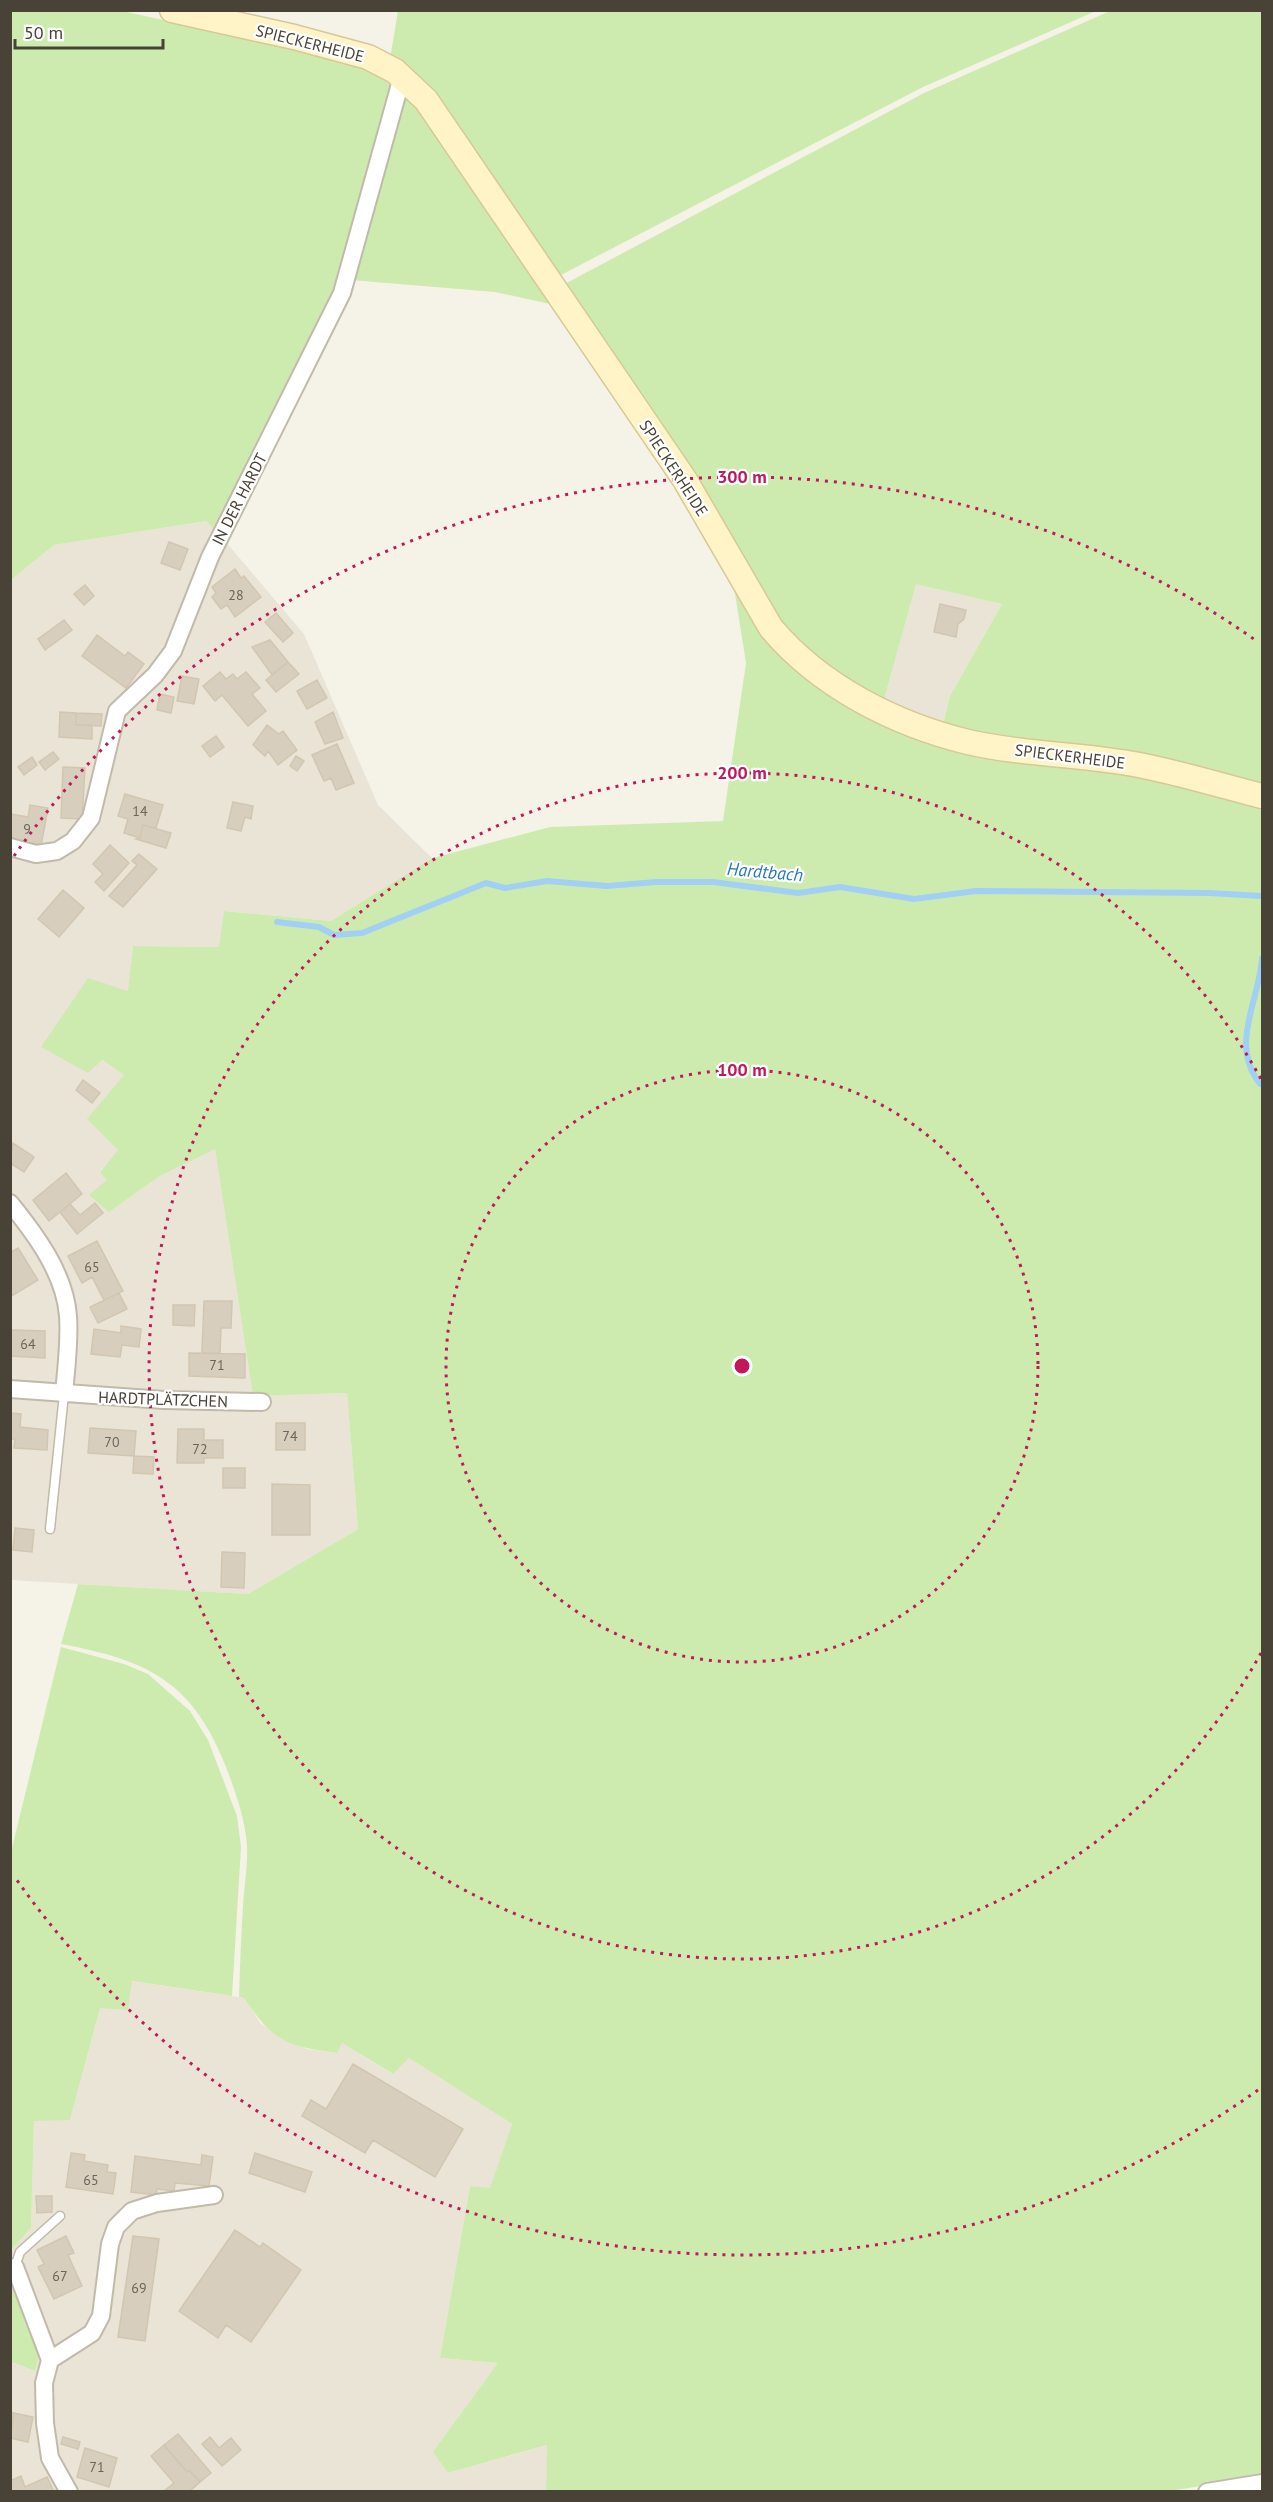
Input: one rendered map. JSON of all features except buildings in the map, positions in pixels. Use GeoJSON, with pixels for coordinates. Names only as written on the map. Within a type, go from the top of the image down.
{"type":"FeatureCollection","features":[{"type":"Feature","properties":{"kind":"main road","name":"SPIECKERHEIDE"},"geometry":{"type":"LineString","coordinates":[[172,10],[347,50],[368,57],[402,77],[426,100],[448,129],[685,480],[771,628],[788,648],[810,667],[850,694],[896,717],[968,742],[1139,765],[1263,796]]}},
{"type":"Feature","properties":{"kind":"street","name":"IN DER HARDT"},"geometry":{"type":"LineString","coordinates":[[10,847],[36,854],[57,851],[73,841],[91,818],[117,711],[155,675],[173,651],[210,557],[342,293],[402,77]]}},
{"type":"Feature","properties":{"kind":"street"},"geometry":{"type":"LineString","coordinates":[[10,1203],[33,1230],[62,1282],[68,1316],[64,1394]]}},
{"type":"Feature","properties":{"kind":"street","name":"HARDTPLÄTZCHEN"},"geometry":{"type":"LineString","coordinates":[[10,1389],[64,1394],[262,1402]]}},
{"type":"Feature","properties":{"kind":"street"},"geometry":{"type":"LineString","coordinates":[[50,2360],[92,2333],[101,2316],[110,2244],[116,2227],[132,2211],[157,2203],[214,2195]]}},
{"type":"Feature","properties":{"kind":"street"},"geometry":{"type":"LineString","coordinates":[[15,2267],[50,2360],[44,2383],[45,2423],[50,2458],[69,2492]]}},
{"type":"Feature","properties":{"kind":"street"},"geometry":{"type":"LineString","coordinates":[[1207,2492],[1263,2483]]}},
{"type":"Feature","properties":{"kind":"lane"},"geometry":{"type":"LineString","coordinates":[[50,1529],[64,1394]]}},
{"type":"Feature","properties":{"kind":"lane"},"geometry":{"type":"LineString","coordinates":[[15,2267],[20,2252],[60,2216]]}},
{"type":"Feature","properties":{"kind":"shaded area"},"geometry":{"type":"Polygon","coordinates":[[[208,521],[304,634],[378,805],[434,860],[331,921],[225,911],[220,947],[133,946],[129,991],[101,1060],[125,1075],[118,1151],[100,1171],[107,1179],[109,1212],[160,1176],[215,1148],[253,1396],[347,1393],[358,1529],[248,1594],[11,1580],[11,580],[54,545],[208,521]]]}},
{"type":"Feature","properties":{"kind":"shaded area"},"geometry":{"type":"Polygon","coordinates":[[[916,583],[1002,604],[950,696],[943,724],[884,700],[916,583]]]}},
{"type":"Feature","properties":{"kind":"shaded area"},"geometry":{"type":"Polygon","coordinates":[[[131,1981],[244,1998],[261,2024],[307,2049],[336,2053],[342,2043],[392,2074],[409,2058],[512,2124],[490,2189],[470,2186],[440,2358],[499,2363],[448,2473],[548,2445],[546,2491],[11,2491],[10,2362],[35,2371],[41,2351],[10,2279],[11,2250],[31,2228],[34,2120],[70,2120],[100,2008],[131,1981]]]}},
{"type":"Feature","properties":{"kind":"green space"},"geometry":{"type":"Polygon","coordinates":[[[11,11],[122,11],[353,61],[395,80],[350,259],[217,534],[207,521],[54,545],[11,580],[11,11]]]}},
{"type":"Feature","properties":{"kind":"green space"},"geometry":{"type":"Polygon","coordinates":[[[398,11],[1096,11],[923,87],[559,276],[425,81],[390,59],[398,11]]]}},
{"type":"Feature","properties":{"kind":"green space"},"geometry":{"type":"Polygon","coordinates":[[[1110,11],[1262,11],[1262,2476],[1164,2492],[546,2492],[547,2445],[448,2473],[433,2452],[498,2363],[440,2358],[470,2186],[490,2188],[512,2124],[409,2058],[393,2074],[342,2043],[337,2053],[305,2048],[282,2039],[263,2024],[244,1998],[239,1997],[247,1846],[237,1796],[213,1738],[199,1714],[164,1680],[119,1658],[61,1644],[78,1584],[248,1594],[358,1529],[347,1393],[253,1396],[215,1149],[160,1176],[109,1212],[89,1195],[107,1180],[100,1172],[118,1150],[87,1119],[124,1075],[102,1060],[88,1073],[41,1047],[88,978],[128,991],[133,946],[219,947],[224,911],[331,921],[433,858],[550,827],[723,821],[746,663],[733,581],[766,635],[939,741],[950,696],[1002,604],[916,584],[884,700],[850,681],[794,642],[559,287],[924,93],[1110,11]]]}},
{"type":"Feature","properties":{"kind":"green space"},"geometry":{"type":"Polygon","coordinates":[[[403,89],[444,135],[555,305],[495,292],[351,280],[403,89]]]}},
{"type":"Feature","properties":{"kind":"green space"},"geometry":{"type":"Polygon","coordinates":[[[61,1647],[124,1664],[148,1674],[190,1711],[208,1740],[237,1816],[241,1847],[232,1996],[132,1981],[128,2010],[100,2008],[70,2120],[34,2121],[31,2228],[11,2250],[11,1852],[61,1647]]]}},
{"type":"Feature","properties":{"kind":"green space"},"geometry":{"type":"Polygon","coordinates":[[[10,2279],[41,2351],[35,2371],[11,2362],[10,2279]]]}},
{"type":"Feature","properties":{"kind":"waterway","name":"Hardtbach"},"geometry":{"type":"LineString","coordinates":[[277,922],[319,927],[334,935],[362,933],[486,883],[505,888],[547,881],[607,886],[656,882],[713,882],[798,893],[840,887],[914,899],[976,891],[1209,893],[1262,896]]}},
{"type":"Feature","properties":{"kind":"waterway"},"geometry":{"type":"LineString","coordinates":[[1260,1084],[1251,1069],[1246,1038],[1262,958]]}}]}
